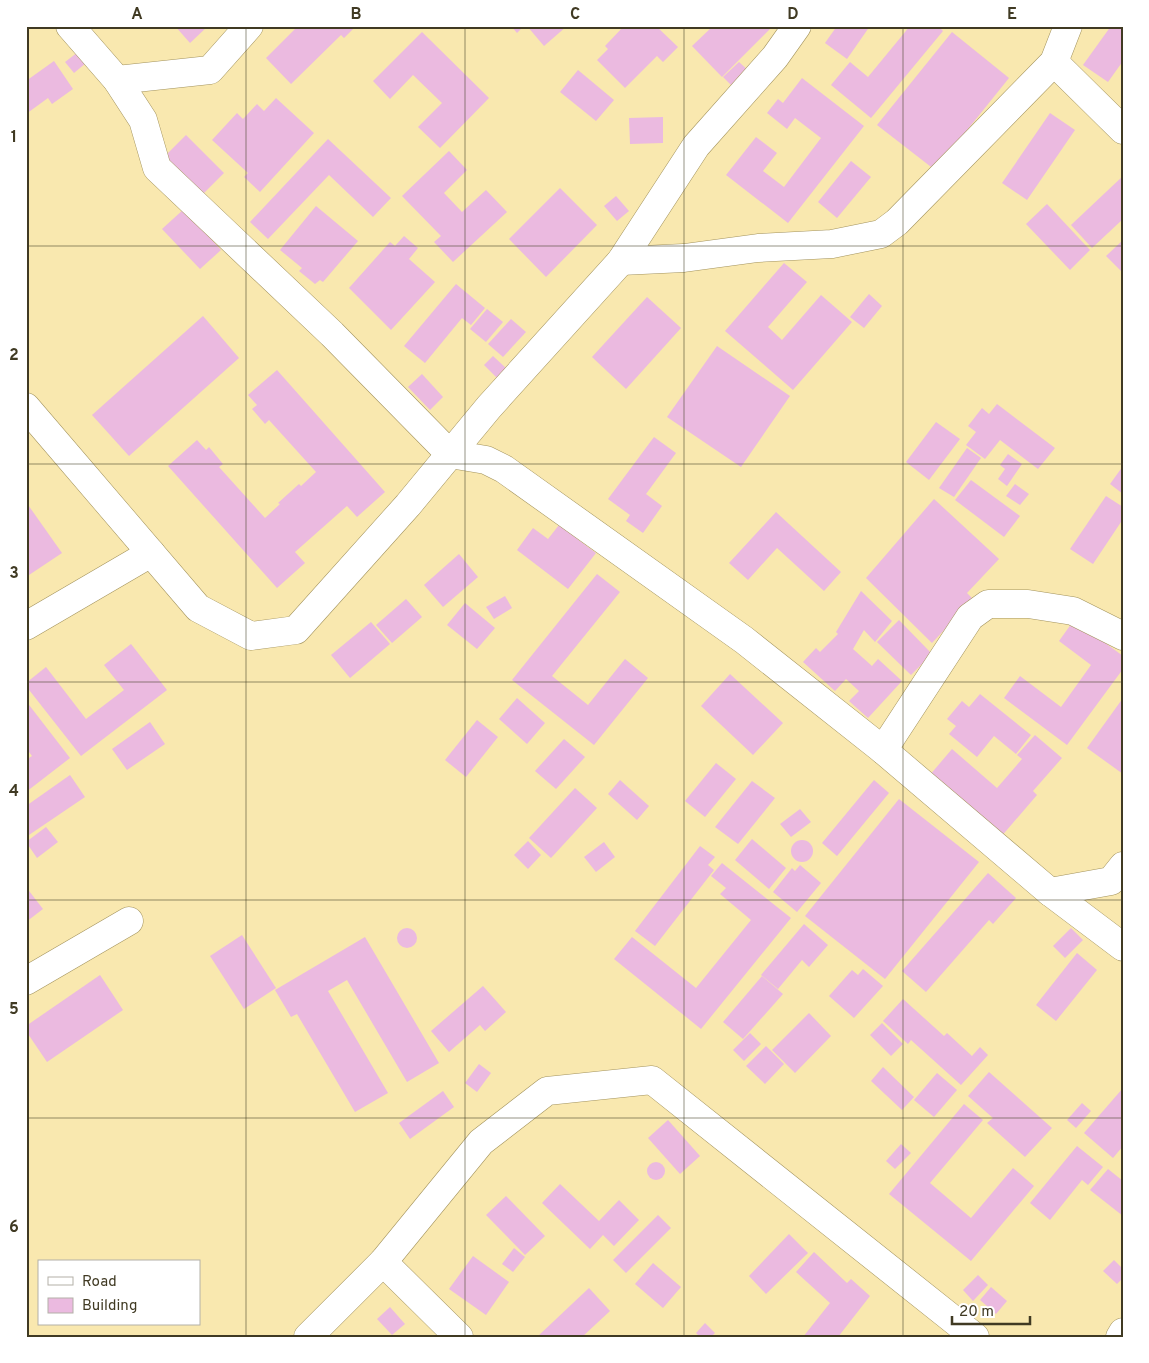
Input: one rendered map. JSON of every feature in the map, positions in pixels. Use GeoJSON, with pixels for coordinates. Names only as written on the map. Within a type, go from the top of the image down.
{"type":"FeatureCollection","features":[{"type":"Feature","properties":{"kind":"street"},"geometry":{"type":"LineString","coordinates":[[70,26],[117,80],[143,120],[157,168],[332,334],[450,454],[486,460],[504,469],[744,640],[883,750],[1050,892],[1123,947]]}},
{"type":"Feature","properties":{"kind":"street"},"geometry":{"type":"LineString","coordinates":[[117,80],[210,70],[249,26]]}},
{"type":"Feature","properties":{"kind":"street"},"geometry":{"type":"LineString","coordinates":[[26,406],[198,608],[250,636],[296,630],[408,505],[488,407],[621,261],[696,146],[775,57],[797,26]]}},
{"type":"Feature","properties":{"kind":"street"},"geometry":{"type":"LineString","coordinates":[[621,261],[684,258],[758,248],[832,244],[881,234],[897,222],[1054,62],[1068,26]]}},
{"type":"Feature","properties":{"kind":"street"},"geometry":{"type":"LineString","coordinates":[[1054,62],[1123,130]]}},
{"type":"Feature","properties":{"kind":"street"},"geometry":{"type":"LineString","coordinates":[[26,626],[151,553]]}},
{"type":"Feature","properties":{"kind":"street"},"geometry":{"type":"LineString","coordinates":[[883,750],[970,617],[988,604],[1028,604],[1073,611],[1123,636]]}},
{"type":"Feature","properties":{"kind":"street"},"geometry":{"type":"LineString","coordinates":[[1050,892],[1111,881],[1123,866]]}},
{"type":"Feature","properties":{"kind":"street"},"geometry":{"type":"LineString","coordinates":[[26,981],[129,921]]}},
{"type":"Feature","properties":{"kind":"street"},"geometry":{"type":"LineString","coordinates":[[308,1337],[383,1262],[481,1142],[547,1091],[652,1080],[975,1337]]}},
{"type":"Feature","properties":{"kind":"street"},"geometry":{"type":"LineString","coordinates":[[383,1262],[459,1337]]}},
{"type":"Feature","properties":{"kind":"street"},"geometry":{"type":"LineString","coordinates":[[1120,1337],[1123,1332]]}},
{"type":"Feature","properties":{"kind":"building"},"geometry":{"type":"Polygon","coordinates":[[[175,26],[208,26],[190,43],[175,26]]]}},
{"type":"Feature","properties":{"kind":"building"},"geometry":{"type":"Polygon","coordinates":[[[298,26],[356,26],[344,38],[341,35],[291,84],[266,58],[298,26]]]}},
{"type":"Feature","properties":{"kind":"building"},"geometry":{"type":"Polygon","coordinates":[[[511,26],[524,26],[517,33],[511,26]]]}},
{"type":"Feature","properties":{"kind":"building"},"geometry":{"type":"Polygon","coordinates":[[[527,26],[567,26],[544,46],[527,26]]]}},
{"type":"Feature","properties":{"kind":"building"},"geometry":{"type":"Polygon","coordinates":[[[624,26],[656,26],[678,47],[663,62],[657,56],[625,88],[597,60],[608,49],[605,46],[624,26]]]}},
{"type":"Feature","properties":{"kind":"building"},"geometry":{"type":"Polygon","coordinates":[[[713,26],[773,26],[722,77],[692,46],[713,26]]]}},
{"type":"Feature","properties":{"kind":"building"},"geometry":{"type":"Polygon","coordinates":[[[837,26],[870,26],[847,59],[825,43],[837,26]]]}},
{"type":"Feature","properties":{"kind":"building"},"geometry":{"type":"Polygon","coordinates":[[[910,26],[938,26],[943,31],[871,118],[831,85],[850,62],[868,77],[910,26]]]}},
{"type":"Feature","properties":{"kind":"building"},"geometry":{"type":"Polygon","coordinates":[[[1111,26],[1123,26],[1123,61],[1108,82],[1083,65],[1111,26]]]}},
{"type":"Feature","properties":{"kind":"building"},"geometry":{"type":"Polygon","coordinates":[[[422,32],[489,98],[440,148],[418,127],[442,103],[413,75],[390,99],[373,81],[422,32]]]}},
{"type":"Feature","properties":{"kind":"building"},"geometry":{"type":"Polygon","coordinates":[[[952,32],[1009,78],[935,170],[877,125],[952,32]]]}},
{"type":"Feature","properties":{"kind":"building"},"geometry":{"type":"Polygon","coordinates":[[[78,52],[86,63],[74,73],[65,62],[78,52]]]}},
{"type":"Feature","properties":{"kind":"building"},"geometry":{"type":"Polygon","coordinates":[[[54,61],[73,89],[52,104],[48,98],[26,114],[26,81],[54,61]]]}},
{"type":"Feature","properties":{"kind":"building"},"geometry":{"type":"Polygon","coordinates":[[[739,62],[750,72],[734,88],[723,77],[739,62]]]}},
{"type":"Feature","properties":{"kind":"building"},"geometry":{"type":"Polygon","coordinates":[[[578,70],[614,100],[596,121],[560,92],[578,70]]]}},
{"type":"Feature","properties":{"kind":"building"},"geometry":{"type":"Polygon","coordinates":[[[802,78],[864,126],[788,223],[726,175],[756,137],[777,153],[763,171],[784,187],[821,138],[795,118],[787,129],[767,113],[778,99],[783,103],[802,78]]]}},
{"type":"Feature","properties":{"kind":"building"},"geometry":{"type":"Polygon","coordinates":[[[276,98],[314,133],[260,192],[244,177],[248,173],[212,140],[237,113],[243,119],[257,104],[264,111],[276,98]]]}},
{"type":"Feature","properties":{"kind":"building"},"geometry":{"type":"Polygon","coordinates":[[[1050,113],[1075,130],[1027,200],[1002,183],[1050,113]]]}},
{"type":"Feature","properties":{"kind":"building"},"geometry":{"type":"Polygon","coordinates":[[[663,117],[663,143],[630,144],[629,118],[663,117]]]}},
{"type":"Feature","properties":{"kind":"building"},"geometry":{"type":"Polygon","coordinates":[[[186,135],[224,173],[203,194],[165,156],[186,135]]]}},
{"type":"Feature","properties":{"kind":"building"},"geometry":{"type":"Polygon","coordinates":[[[328,139],[391,198],[373,217],[329,175],[268,239],[250,222],[328,139]]]}},
{"type":"Feature","properties":{"kind":"building"},"geometry":{"type":"Polygon","coordinates":[[[449,151],[467,170],[444,193],[462,212],[486,190],[507,212],[453,262],[434,242],[441,236],[402,196],[449,151]]]}},
{"type":"Feature","properties":{"kind":"building"},"geometry":{"type":"Polygon","coordinates":[[[851,161],[871,177],[837,218],[818,202],[851,161]]]}},
{"type":"Feature","properties":{"kind":"building"},"geometry":{"type":"Polygon","coordinates":[[[1123,176],[1123,219],[1092,248],[1071,225],[1123,176]]]}},
{"type":"Feature","properties":{"kind":"building"},"geometry":{"type":"Polygon","coordinates":[[[560,188],[597,225],[546,277],[509,239],[560,188]]]}},
{"type":"Feature","properties":{"kind":"building"},"geometry":{"type":"Polygon","coordinates":[[[616,196],[629,211],[617,221],[604,206],[616,196]]]}},
{"type":"Feature","properties":{"kind":"building"},"geometry":{"type":"Polygon","coordinates":[[[1047,204],[1090,250],[1070,270],[1026,224],[1047,204]]]}},
{"type":"Feature","properties":{"kind":"building"},"geometry":{"type":"Polygon","coordinates":[[[316,206],[358,241],[323,282],[320,280],[315,284],[299,271],[302,268],[280,250],[316,206]]]}},
{"type":"Feature","properties":{"kind":"building"},"geometry":{"type":"Polygon","coordinates":[[[184,209],[221,250],[200,269],[162,229],[184,209]]]}},
{"type":"Feature","properties":{"kind":"building"},"geometry":{"type":"Polygon","coordinates":[[[404,236],[418,248],[409,259],[435,282],[391,330],[349,288],[390,242],[395,246],[404,236]]]}},
{"type":"Feature","properties":{"kind":"building"},"geometry":{"type":"Polygon","coordinates":[[[1123,240],[1123,273],[1106,256],[1123,240]]]}},
{"type":"Feature","properties":{"kind":"building"},"geometry":{"type":"Polygon","coordinates":[[[784,263],[807,282],[768,327],[782,340],[821,295],[852,322],[793,390],[725,331],[784,263]]]}},
{"type":"Feature","properties":{"kind":"building"},"geometry":{"type":"Polygon","coordinates":[[[456,284],[485,308],[471,325],[462,318],[425,363],[404,346],[456,284]]]}},
{"type":"Feature","properties":{"kind":"building"},"geometry":{"type":"Polygon","coordinates":[[[869,294],[882,306],[864,328],[850,317],[869,294]]]}},
{"type":"Feature","properties":{"kind":"building"},"geometry":{"type":"Polygon","coordinates":[[[647,297],[681,328],[626,389],[592,357],[647,297]]]}},
{"type":"Feature","properties":{"kind":"building"},"geometry":{"type":"Polygon","coordinates":[[[487,309],[503,322],[486,342],[470,329],[487,309]]]}},
{"type":"Feature","properties":{"kind":"building"},"geometry":{"type":"Polygon","coordinates":[[[203,316],[239,358],[129,456],[92,415],[203,316]]]}},
{"type":"Feature","properties":{"kind":"building"},"geometry":{"type":"Polygon","coordinates":[[[511,319],[526,332],[503,357],[488,344],[511,319]]]}},
{"type":"Feature","properties":{"kind":"building"},"geometry":{"type":"Polygon","coordinates":[[[717,346],[790,396],[741,467],[667,417],[717,346]]]}},
{"type":"Feature","properties":{"kind":"building"},"geometry":{"type":"Polygon","coordinates":[[[493,356],[507,369],[497,378],[484,365],[493,356]]]}},
{"type":"Feature","properties":{"kind":"building"},"geometry":{"type":"Polygon","coordinates":[[[277,370],[385,492],[357,517],[347,506],[295,552],[305,563],[277,588],[168,466],[197,440],[206,450],[209,447],[223,464],[219,467],[265,518],[299,484],[301,486],[316,472],[269,420],[265,424],[252,409],[257,405],[248,395],[277,370]]]}},
{"type":"Feature","properties":{"kind":"building"},"geometry":{"type":"Polygon","coordinates":[[[422,374],[443,397],[430,410],[408,387],[422,374]]]}},
{"type":"Feature","properties":{"kind":"building"},"geometry":{"type":"Polygon","coordinates":[[[997,404],[1055,448],[1038,469],[1000,440],[985,459],[966,445],[976,432],[968,426],[982,408],[989,414],[997,404]]]}},
{"type":"Feature","properties":{"kind":"building"},"geometry":{"type":"Polygon","coordinates":[[[936,422],[960,439],[929,480],[906,462],[936,422]]]}},
{"type":"Feature","properties":{"kind":"building"},"geometry":{"type":"Polygon","coordinates":[[[654,437],[676,453],[646,494],[662,506],[643,533],[626,521],[630,515],[608,499],[654,437]]]}},
{"type":"Feature","properties":{"kind":"building"},"geometry":{"type":"Polygon","coordinates":[[[967,448],[981,458],[954,497],[939,488],[967,448]]]}},
{"type":"Feature","properties":{"kind":"building"},"geometry":{"type":"Polygon","coordinates":[[[1008,454],[1022,464],[1007,486],[998,479],[1005,469],[1000,465],[1008,454]]]}},
{"type":"Feature","properties":{"kind":"building"},"geometry":{"type":"Polygon","coordinates":[[[1123,466],[1123,494],[1110,484],[1123,466]]]}},
{"type":"Feature","properties":{"kind":"building"},"geometry":{"type":"Polygon","coordinates":[[[971,480],[1020,516],[1004,537],[955,500],[971,480]]]}},
{"type":"Feature","properties":{"kind":"building"},"geometry":{"type":"Polygon","coordinates":[[[1015,484],[1029,494],[1020,505],[1006,496],[1015,484]]]}},
{"type":"Feature","properties":{"kind":"building"},"geometry":{"type":"Polygon","coordinates":[[[1106,496],[1123,507],[1123,519],[1093,564],[1070,549],[1106,496]]]}},
{"type":"Feature","properties":{"kind":"building"},"geometry":{"type":"Polygon","coordinates":[[[934,499],[999,559],[967,593],[973,599],[932,643],[866,578],[934,499]]]}},
{"type":"Feature","properties":{"kind":"building"},"geometry":{"type":"Polygon","coordinates":[[[26,502],[62,553],[26,577],[26,502]]]}},
{"type":"Feature","properties":{"kind":"building"},"geometry":{"type":"Polygon","coordinates":[[[776,512],[841,572],[824,591],[777,548],[748,580],[729,563],[776,512]]]}},
{"type":"Feature","properties":{"kind":"building"},"geometry":{"type":"Polygon","coordinates":[[[559,525],[596,553],[568,589],[517,550],[533,528],[548,539],[559,525]]]}},
{"type":"Feature","properties":{"kind":"building"},"geometry":{"type":"Polygon","coordinates":[[[459,554],[478,577],[443,607],[424,585],[459,554]]]}},
{"type":"Feature","properties":{"kind":"building"},"geometry":{"type":"Polygon","coordinates":[[[597,574],[620,592],[552,676],[588,705],[625,659],[648,678],[594,745],[512,680],[597,574]]]}},
{"type":"Feature","properties":{"kind":"building"},"geometry":{"type":"Polygon","coordinates":[[[861,591],[892,621],[875,642],[864,630],[853,649],[872,666],[878,659],[902,681],[868,718],[849,701],[859,691],[846,679],[835,691],[803,662],[816,648],[820,652],[838,634],[836,632],[861,591]]]}},
{"type":"Feature","properties":{"kind":"building"},"geometry":{"type":"Polygon","coordinates":[[[505,596],[512,608],[494,619],[486,607],[505,596]]]}},
{"type":"Feature","properties":{"kind":"building"},"geometry":{"type":"Polygon","coordinates":[[[406,599],[422,617],[392,643],[376,625],[406,599]]]}},
{"type":"Feature","properties":{"kind":"building"},"geometry":{"type":"Polygon","coordinates":[[[465,603],[495,628],[477,649],[447,625],[465,603]]]}},
{"type":"Feature","properties":{"kind":"building"},"geometry":{"type":"Polygon","coordinates":[[[899,620],[932,654],[911,675],[877,642],[899,620]]]}},
{"type":"Feature","properties":{"kind":"building"},"geometry":{"type":"Polygon","coordinates":[[[1074,620],[1123,656],[1123,669],[1067,745],[1004,698],[1020,676],[1061,707],[1091,665],[1059,641],[1074,620]]]}},
{"type":"Feature","properties":{"kind":"building"},"geometry":{"type":"Polygon","coordinates":[[[371,622],[390,644],[350,678],[331,655],[371,622]]]}},
{"type":"Feature","properties":{"kind":"building"},"geometry":{"type":"Polygon","coordinates":[[[131,644],[167,690],[81,756],[26,686],[26,683],[46,667],[86,719],[124,690],[104,665],[131,644]]]}},
{"type":"Feature","properties":{"kind":"building"},"geometry":{"type":"Polygon","coordinates":[[[730,674],[783,723],[753,755],[701,706],[730,674]]]}},
{"type":"Feature","properties":{"kind":"building"},"geometry":{"type":"Polygon","coordinates":[[[980,694],[1031,735],[1016,754],[994,736],[977,757],[949,734],[956,726],[947,719],[962,701],[969,707],[980,694]]]}},
{"type":"Feature","properties":{"kind":"building"},"geometry":{"type":"Polygon","coordinates":[[[517,698],[545,723],[527,744],[499,719],[517,698]]]}},
{"type":"Feature","properties":{"kind":"building"},"geometry":{"type":"Polygon","coordinates":[[[1123,698],[1123,774],[1087,748],[1123,698]]]}},
{"type":"Feature","properties":{"kind":"building"},"geometry":{"type":"Polygon","coordinates":[[[26,701],[70,758],[26,792],[26,760],[32,756],[26,748],[26,701]]]}},
{"type":"Feature","properties":{"kind":"building"},"geometry":{"type":"Polygon","coordinates":[[[477,720],[498,737],[466,777],[445,760],[477,720]]]}},
{"type":"Feature","properties":{"kind":"building"},"geometry":{"type":"Polygon","coordinates":[[[150,722],[165,744],[127,770],[112,749],[150,722]]]}},
{"type":"Feature","properties":{"kind":"building"},"geometry":{"type":"Polygon","coordinates":[[[1035,735],[1062,758],[1033,791],[1037,795],[1000,838],[929,776],[952,749],[997,788],[1022,759],[1017,755],[1035,735]]]}},
{"type":"Feature","properties":{"kind":"building"},"geometry":{"type":"Polygon","coordinates":[[[564,739],[585,757],[556,789],[535,771],[564,739]]]}},
{"type":"Feature","properties":{"kind":"building"},"geometry":{"type":"Polygon","coordinates":[[[716,763],[736,779],[705,817],[685,801],[716,763]]]}},
{"type":"Feature","properties":{"kind":"building"},"geometry":{"type":"Polygon","coordinates":[[[70,775],[85,797],[26,837],[26,806],[70,775]]]}},
{"type":"Feature","properties":{"kind":"building"},"geometry":{"type":"Polygon","coordinates":[[[620,780],[649,806],[637,820],[608,794],[620,780]]]}},
{"type":"Feature","properties":{"kind":"building"},"geometry":{"type":"Polygon","coordinates":[[[874,780],[889,793],[837,856],[822,843],[874,780]]]}},
{"type":"Feature","properties":{"kind":"building"},"geometry":{"type":"Polygon","coordinates":[[[752,781],[775,798],[738,844],[715,827],[752,781]]]}},
{"type":"Feature","properties":{"kind":"building"},"geometry":{"type":"Polygon","coordinates":[[[575,788],[597,808],[551,858],[529,838],[575,788]]]}},
{"type":"Feature","properties":{"kind":"building"},"geometry":{"type":"Polygon","coordinates":[[[899,799],[979,862],[885,979],[805,916],[899,799]]]}},
{"type":"Feature","properties":{"kind":"building"},"geometry":{"type":"Polygon","coordinates":[[[800,809],[811,822],[791,837],[780,824],[800,809]]]}},
{"type":"Feature","properties":{"kind":"building"},"geometry":{"type":"Polygon","coordinates":[[[46,827],[58,842],[37,858],[26,842],[46,827]]]}},
{"type":"Feature","properties":{"kind":"building"},"geometry":{"type":"Polygon","coordinates":[[[752,839],[786,868],[769,889],[735,860],[752,839]]]}},
{"type":"Feature","properties":{"kind":"building"},"geometry":{"type":"Polygon","coordinates":[[[802,840],[810,843],[813,851],[810,859],[802,862],[794,859],[791,851],[794,843],[802,840]]]}},
{"type":"Feature","properties":{"kind":"building"},"geometry":{"type":"Polygon","coordinates":[[[528,841],[541,855],[528,869],[514,855],[528,841]]]}},
{"type":"Feature","properties":{"kind":"building"},"geometry":{"type":"Polygon","coordinates":[[[604,842],[615,857],[596,872],[584,857],[604,842]]]}},
{"type":"Feature","properties":{"kind":"building"},"geometry":{"type":"Polygon","coordinates":[[[700,846],[715,857],[708,865],[714,870],[655,946],[635,931],[700,846]]]}},
{"type":"Feature","properties":{"kind":"building"},"geometry":{"type":"Polygon","coordinates":[[[722,863],[791,918],[701,1029],[614,959],[632,937],[696,988],[751,920],[720,894],[726,888],[711,876],[722,863]]]}},
{"type":"Feature","properties":{"kind":"building"},"geometry":{"type":"Polygon","coordinates":[[[800,865],[821,883],[797,912],[773,892],[792,868],[795,871],[800,865]]]}},
{"type":"Feature","properties":{"kind":"building"},"geometry":{"type":"Polygon","coordinates":[[[988,873],[1016,898],[993,924],[989,920],[926,992],[902,971],[988,873]]]}},
{"type":"Feature","properties":{"kind":"building"},"geometry":{"type":"Polygon","coordinates":[[[26,887],[43,909],[26,922],[26,887]]]}},
{"type":"Feature","properties":{"kind":"building"},"geometry":{"type":"Polygon","coordinates":[[[804,924],[828,945],[809,967],[802,960],[778,989],[761,975],[804,924]]]}},
{"type":"Feature","properties":{"kind":"building"},"geometry":{"type":"Polygon","coordinates":[[[407,928],[414,931],[417,938],[414,945],[407,948],[400,945],[397,938],[400,931],[407,928]]]}},
{"type":"Feature","properties":{"kind":"building"},"geometry":{"type":"Polygon","coordinates":[[[1071,928],[1083,940],[1065,958],[1053,946],[1071,928]]]}},
{"type":"Feature","properties":{"kind":"building"},"geometry":{"type":"Polygon","coordinates":[[[242,935],[276,988],[244,1009],[210,956],[242,935]]]}},
{"type":"Feature","properties":{"kind":"building"},"geometry":{"type":"Polygon","coordinates":[[[365,937],[439,1063],[407,1082],[347,980],[328,991],[388,1093],[355,1112],[297,1014],[291,1017],[275,990],[365,937]]]}},
{"type":"Feature","properties":{"kind":"building"},"geometry":{"type":"Polygon","coordinates":[[[1077,953],[1097,970],[1056,1021],[1036,1005],[1077,953]]]}},
{"type":"Feature","properties":{"kind":"building"},"geometry":{"type":"Polygon","coordinates":[[[863,969],[883,986],[854,1018],[829,996],[852,970],[858,975],[863,969]]]}},
{"type":"Feature","properties":{"kind":"building"},"geometry":{"type":"Polygon","coordinates":[[[100,975],[123,1010],[47,1062],[26,1031],[26,1026],[100,975]]]}},
{"type":"Feature","properties":{"kind":"building"},"geometry":{"type":"Polygon","coordinates":[[[762,976],[783,994],[743,1039],[723,1022],[762,976]]]}},
{"type":"Feature","properties":{"kind":"building"},"geometry":{"type":"Polygon","coordinates":[[[483,986],[506,1012],[485,1031],[480,1025],[449,1052],[431,1031],[483,986]]]}},
{"type":"Feature","properties":{"kind":"building"},"geometry":{"type":"Polygon","coordinates":[[[903,999],[944,1036],[947,1033],[972,1056],[980,1047],[988,1055],[961,1085],[911,1040],[908,1044],[883,1021],[903,999]]]}},
{"type":"Feature","properties":{"kind":"building"},"geometry":{"type":"Polygon","coordinates":[[[809,1013],[831,1036],[795,1073],[772,1050],[809,1013]]]}},
{"type":"Feature","properties":{"kind":"building"},"geometry":{"type":"Polygon","coordinates":[[[882,1023],[903,1044],[891,1056],[870,1035],[882,1023]]]}},
{"type":"Feature","properties":{"kind":"building"},"geometry":{"type":"Polygon","coordinates":[[[750,1033],[761,1044],[744,1061],[733,1050],[750,1033]]]}},
{"type":"Feature","properties":{"kind":"building"},"geometry":{"type":"Polygon","coordinates":[[[766,1046],[784,1064],[765,1084],[746,1066],[766,1046]]]}},
{"type":"Feature","properties":{"kind":"building"},"geometry":{"type":"Polygon","coordinates":[[[479,1064],[491,1073],[477,1092],[465,1083],[479,1064]]]}},
{"type":"Feature","properties":{"kind":"building"},"geometry":{"type":"Polygon","coordinates":[[[883,1067],[914,1097],[902,1110],[871,1081],[883,1067]]]}},
{"type":"Feature","properties":{"kind":"building"},"geometry":{"type":"Polygon","coordinates":[[[989,1072],[1052,1128],[1025,1157],[987,1123],[993,1118],[968,1096],[989,1072]]]}},
{"type":"Feature","properties":{"kind":"building"},"geometry":{"type":"Polygon","coordinates":[[[937,1073],[957,1090],[934,1117],[914,1100],[937,1073]]]}},
{"type":"Feature","properties":{"kind":"building"},"geometry":{"type":"Polygon","coordinates":[[[1123,1088],[1123,1146],[1113,1158],[1084,1133],[1123,1088]]]}},
{"type":"Feature","properties":{"kind":"building"},"geometry":{"type":"Polygon","coordinates":[[[443,1091],[454,1107],[410,1139],[399,1123],[443,1091]]]}},
{"type":"Feature","properties":{"kind":"building"},"geometry":{"type":"Polygon","coordinates":[[[1082,1103],[1091,1111],[1076,1128],[1067,1120],[1082,1103]]]}},
{"type":"Feature","properties":{"kind":"building"},"geometry":{"type":"Polygon","coordinates":[[[964,1104],[983,1120],[930,1183],[971,1218],[1013,1168],[1034,1186],[971,1261],[889,1194],[964,1104]]]}},
{"type":"Feature","properties":{"kind":"building"},"geometry":{"type":"Polygon","coordinates":[[[668,1120],[700,1156],[680,1174],[648,1138],[668,1120]]]}},
{"type":"Feature","properties":{"kind":"building"},"geometry":{"type":"Polygon","coordinates":[[[901,1144],[911,1153],[895,1169],[886,1161],[901,1144]]]}},
{"type":"Feature","properties":{"kind":"building"},"geometry":{"type":"Polygon","coordinates":[[[1077,1146],[1103,1167],[1088,1185],[1082,1180],[1050,1220],[1030,1203],[1077,1146]]]}},
{"type":"Feature","properties":{"kind":"building"},"geometry":{"type":"Polygon","coordinates":[[[656,1162],[664,1167],[665,1171],[660,1179],[656,1180],[648,1175],[647,1171],[652,1163],[656,1162]]]}},
{"type":"Feature","properties":{"kind":"building"},"geometry":{"type":"Polygon","coordinates":[[[1108,1169],[1123,1181],[1123,1216],[1090,1190],[1108,1169]]]}},
{"type":"Feature","properties":{"kind":"building"},"geometry":{"type":"Polygon","coordinates":[[[560,1184],[599,1221],[619,1200],[639,1220],[614,1246],[603,1235],[590,1249],[542,1203],[560,1184]]]}},
{"type":"Feature","properties":{"kind":"building"},"geometry":{"type":"Polygon","coordinates":[[[506,1196],[545,1236],[525,1255],[486,1215],[506,1196]]]}},
{"type":"Feature","properties":{"kind":"building"},"geometry":{"type":"Polygon","coordinates":[[[658,1215],[671,1228],[626,1273],[613,1260],[658,1215]]]}},
{"type":"Feature","properties":{"kind":"building"},"geometry":{"type":"Polygon","coordinates":[[[789,1234],[808,1253],[766,1294],[749,1276],[789,1234]]]}},
{"type":"Feature","properties":{"kind":"building"},"geometry":{"type":"Polygon","coordinates":[[[514,1248],[525,1257],[513,1272],[502,1264],[514,1248]]]}},
{"type":"Feature","properties":{"kind":"building"},"geometry":{"type":"Polygon","coordinates":[[[814,1252],[847,1283],[851,1279],[870,1296],[838,1337],[803,1337],[830,1303],[796,1272],[814,1252]]]}},
{"type":"Feature","properties":{"kind":"building"},"geometry":{"type":"Polygon","coordinates":[[[473,1256],[509,1282],[486,1315],[449,1289],[473,1256]]]}},
{"type":"Feature","properties":{"kind":"building"},"geometry":{"type":"Polygon","coordinates":[[[1114,1260],[1123,1269],[1123,1278],[1117,1284],[1103,1271],[1114,1260]]]}},
{"type":"Feature","properties":{"kind":"building"},"geometry":{"type":"Polygon","coordinates":[[[653,1263],[681,1287],[663,1308],[635,1284],[653,1263]]]}},
{"type":"Feature","properties":{"kind":"building"},"geometry":{"type":"Polygon","coordinates":[[[978,1275],[988,1285],[973,1301],[963,1290],[978,1275]]]}},
{"type":"Feature","properties":{"kind":"building"},"geometry":{"type":"Polygon","coordinates":[[[991,1287],[1007,1301],[996,1314],[980,1300],[991,1287]]]}},
{"type":"Feature","properties":{"kind":"building"},"geometry":{"type":"Polygon","coordinates":[[[589,1288],[610,1311],[582,1337],[537,1337],[589,1288]]]}},
{"type":"Feature","properties":{"kind":"building"},"geometry":{"type":"Polygon","coordinates":[[[390,1307],[405,1324],[392,1335],[377,1319],[390,1307]]]}},
{"type":"Feature","properties":{"kind":"building"},"geometry":{"type":"Polygon","coordinates":[[[705,1323],[715,1333],[711,1337],[700,1337],[696,1333],[705,1323]]]}}]}
